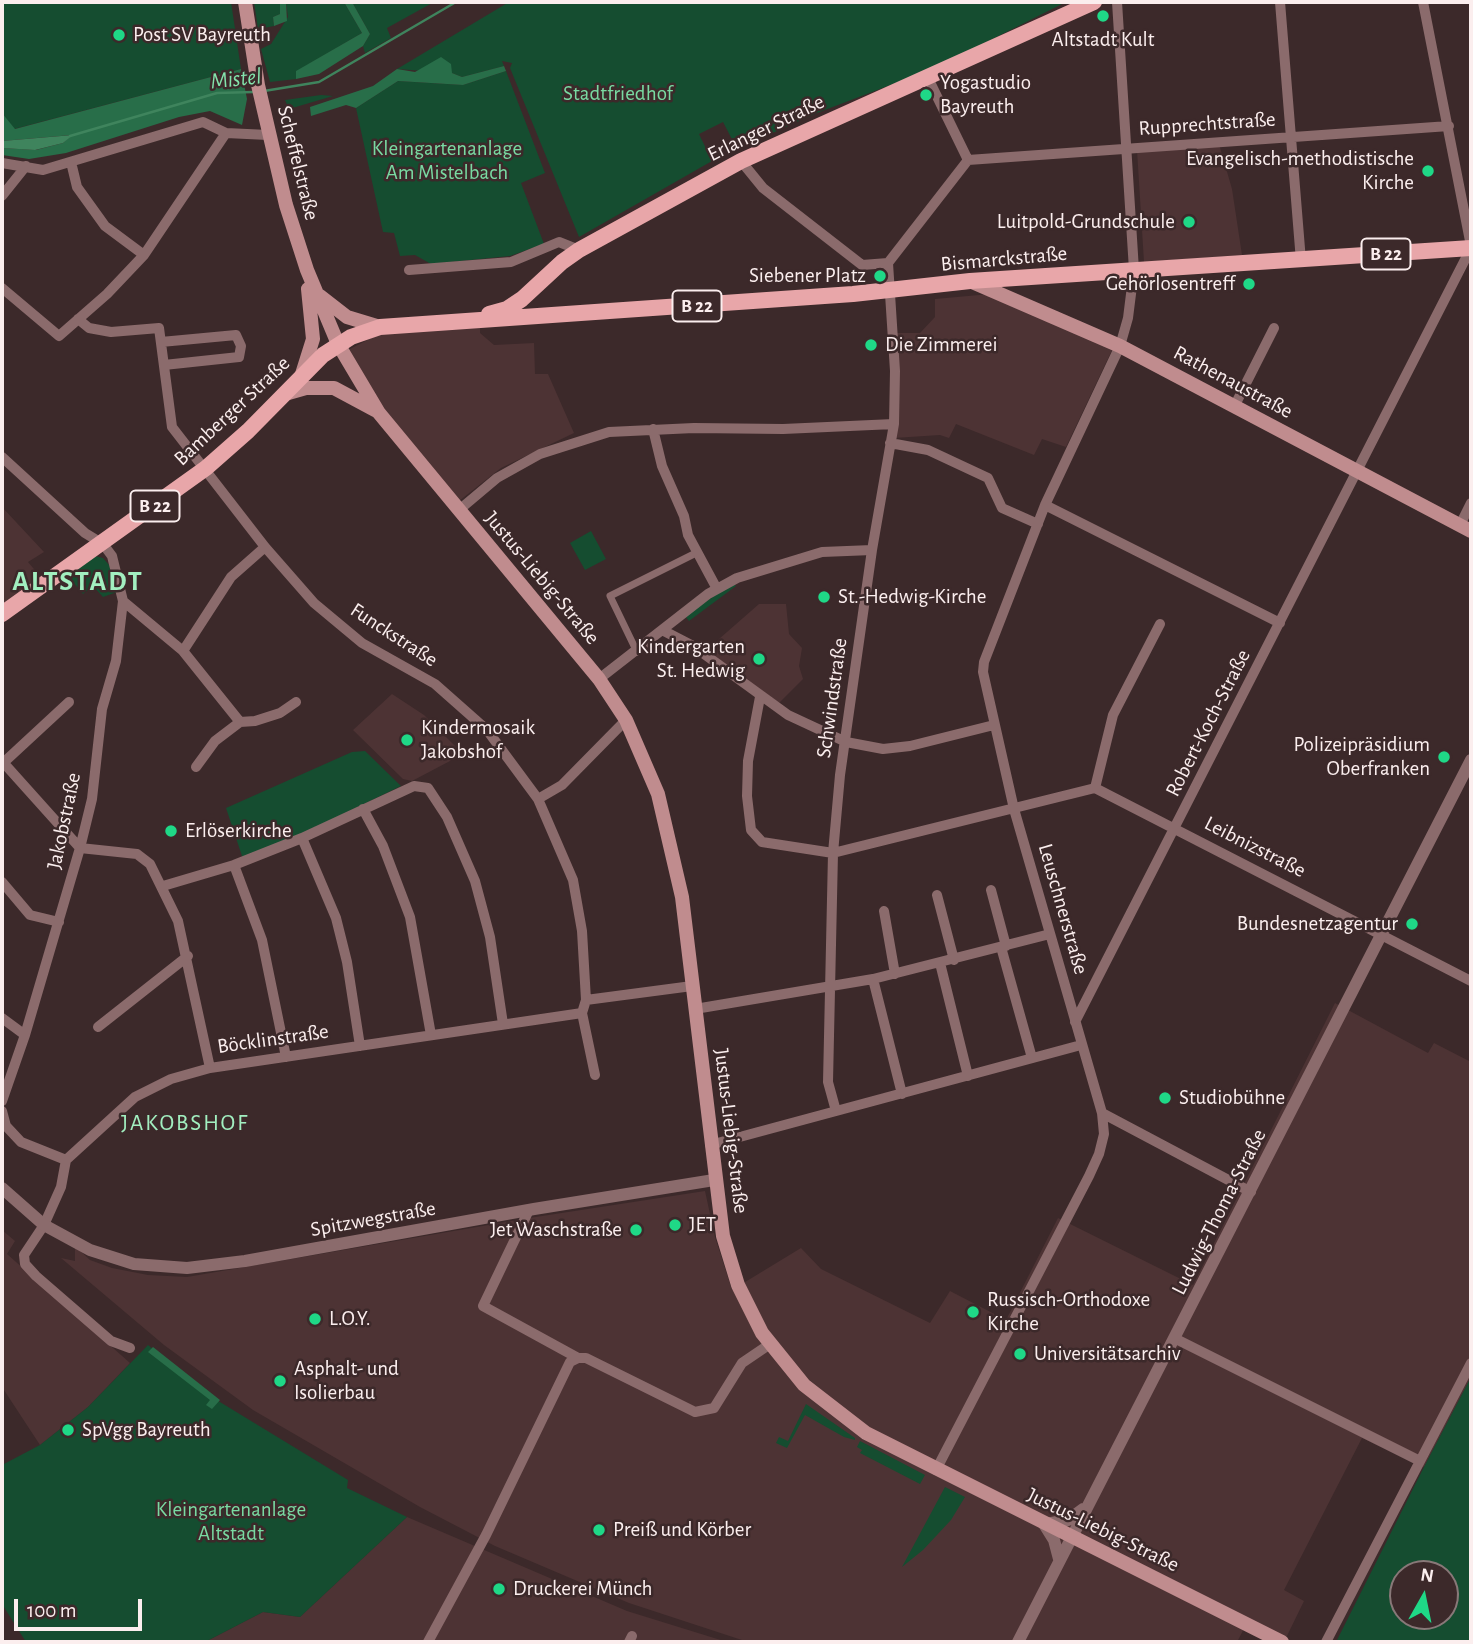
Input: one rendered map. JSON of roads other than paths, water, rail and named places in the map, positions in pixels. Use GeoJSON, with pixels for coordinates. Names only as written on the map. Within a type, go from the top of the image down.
{"type":"FeatureCollection","features":[{"type":"Feature","properties":{"kind":"main road","name":"Scheffelstraße"},"geometry":{"type":"LineString","coordinates":[[245,2],[268,135],[307,270],[338,344],[379,413]]}},
{"type":"Feature","properties":{"kind":"main road","name":"Erlanger Straße"},"geometry":{"type":"LineString","coordinates":[[473,319],[507,309],[579,250],[741,161],[1094,2]]}},
{"type":"Feature","properties":{"kind":"main road","name":"Bismarckstraße"},"geometry":{"type":"LineString","coordinates":[[541,317],[976,284],[1030,277],[1301,261],[1471,247]]}},
{"type":"Feature","properties":{"kind":"main road"},"geometry":{"type":"LineString","coordinates":[[302,374],[314,332],[307,270]]}},
{"type":"Feature","properties":{"kind":"main road"},"geometry":{"type":"LineString","coordinates":[[1026,304],[1022,291],[1030,277]]}},
{"type":"Feature","properties":{"kind":"main road","name":"Rathenaustraße"},"geometry":{"type":"LineString","coordinates":[[976,284],[1120,346],[1466,528]]}},
{"type":"Feature","properties":{"kind":"main road"},"geometry":{"type":"LineString","coordinates":[[314,290],[347,317],[380,327]]}},
{"type":"Feature","properties":{"kind":"main road"},"geometry":{"type":"LineString","coordinates":[[530,292],[532,304],[541,317]]}},
{"type":"Feature","properties":{"kind":"main road","name":"B 22"},"geometry":{"type":"LineString","coordinates":[[338,344],[380,327],[473,319],[541,317]]}},
{"type":"Feature","properties":{"kind":"main road","name":"Bamberger Straße"},"geometry":{"type":"LineString","coordinates":[[2,614],[206,468],[285,394],[302,374],[338,344]]}},
{"type":"Feature","properties":{"kind":"main road"},"geometry":{"type":"LineString","coordinates":[[285,394],[306,388],[334,388],[349,393],[379,413]]}},
{"type":"Feature","properties":{"kind":"main road","name":"Justus-Liebig-Straße"},"geometry":{"type":"LineString","coordinates":[[379,413],[599,680],[626,720],[643,757],[668,825],[682,897],[714,1180],[723,1236],[738,1285],[769,1344],[804,1385],[854,1426],[936,1470],[1282,1642]]}},
{"type":"Feature","properties":{"kind":"street","name":"Leuschnerstraße"},"geometry":{"type":"LineString","coordinates":[[936,1470],[1099,1154],[1104,1134],[1102,1113],[1014,809],[994,725],[984,662],[1045,505],[1120,346],[1128,318],[1134,270],[1128,149],[1116,2]]}},
{"type":"Feature","properties":{"kind":"street"},"geometry":{"type":"LineString","coordinates":[[1280,2],[1301,261]]}},
{"type":"Feature","properties":{"kind":"street"},"geometry":{"type":"LineString","coordinates":[[1423,2],[1471,247]]}},
{"type":"Feature","properties":{"kind":"street"},"geometry":{"type":"LineString","coordinates":[[891,290],[888,263],[968,160],[927,76]]}},
{"type":"Feature","properties":{"kind":"street"},"geometry":{"type":"LineString","coordinates":[[2,163],[43,170],[203,122],[226,133],[268,135]]}},
{"type":"Feature","properties":{"kind":"street","name":"Rupprechtstraße"},"geometry":{"type":"LineString","coordinates":[[968,160],[1449,126]]}},
{"type":"Feature","properties":{"kind":"street"},"geometry":{"type":"LineString","coordinates":[[2,288],[59,336],[144,255],[226,133]]}},
{"type":"Feature","properties":{"kind":"street"},"geometry":{"type":"LineString","coordinates":[[741,161],[763,188],[862,265],[888,263]]}},
{"type":"Feature","properties":{"kind":"street"},"geometry":{"type":"LineString","coordinates":[[71,162],[77,187],[105,226],[144,255]]}},
{"type":"Feature","properties":{"kind":"street"},"geometry":{"type":"LineString","coordinates":[[2,196],[26,166]]}},
{"type":"Feature","properties":{"kind":"street"},"geometry":{"type":"LineString","coordinates":[[409,270],[511,261],[559,242],[579,250]]}},
{"type":"Feature","properties":{"kind":"street","name":"Robert-Koch-Straße"},"geometry":{"type":"LineString","coordinates":[[1075,1022],[1176,829],[1471,247]]}},
{"type":"Feature","properties":{"kind":"street","name":"Schwindstraße"},"geometry":{"type":"LineString","coordinates":[[836,1111],[828,1082],[832,853],[872,550],[894,424],[895,371],[891,290]]}},
{"type":"Feature","properties":{"kind":"street"},"geometry":{"type":"LineString","coordinates":[[78,319],[89,328],[111,332],[159,328],[161,342],[236,335],[242,346],[239,357],[164,365]]}},
{"type":"Feature","properties":{"kind":"street"},"geometry":{"type":"LineString","coordinates":[[1234,407],[1274,328]]}},
{"type":"Feature","properties":{"kind":"street","name":"Funckstraße"},"geometry":{"type":"LineString","coordinates":[[161,342],[172,427],[265,547],[314,603],[362,643],[435,684],[486,730],[538,799],[573,880],[582,931],[586,1000]]}},
{"type":"Feature","properties":{"kind":"street"},"geometry":{"type":"LineString","coordinates":[[459,510],[497,478],[552,449],[609,432],[894,424]]}},
{"type":"Feature","properties":{"kind":"street"},"geometry":{"type":"LineString","coordinates":[[653,429],[662,466],[696,553],[717,589]]}},
{"type":"Feature","properties":{"kind":"street"},"geometry":{"type":"LineString","coordinates":[[890,443],[928,450],[988,478],[1002,508],[1038,524]]}},
{"type":"Feature","properties":{"kind":"street"},"geometry":{"type":"LineString","coordinates":[[2,457],[85,533],[103,544]]}},
{"type":"Feature","properties":{"kind":"street"},"geometry":{"type":"LineString","coordinates":[[1466,528],[1471,503]]}},
{"type":"Feature","properties":{"kind":"street"},"geometry":{"type":"LineString","coordinates":[[1045,505],[1280,623]]}},
{"type":"Feature","properties":{"kind":"street","name":"Jakobstraße"},"geometry":{"type":"LineString","coordinates":[[2,1101],[59,922],[92,799],[102,709],[116,661],[123,601],[112,556],[103,544]]}},
{"type":"Feature","properties":{"kind":"street"},"geometry":{"type":"LineString","coordinates":[[183,651],[230,577],[265,547]]}},
{"type":"Feature","properties":{"kind":"street"},"geometry":{"type":"LineString","coordinates":[[599,680],[717,589],[737,578],[802,556],[822,552],[872,550]]}},
{"type":"Feature","properties":{"kind":"street"},"geometry":{"type":"LineString","coordinates":[[637,652],[610,596],[696,553]]}},
{"type":"Feature","properties":{"kind":"street"},"geometry":{"type":"LineString","coordinates":[[123,601],[183,651],[240,722]]}},
{"type":"Feature","properties":{"kind":"street"},"geometry":{"type":"LineString","coordinates":[[760,697],[748,761],[751,830],[762,842],[832,853],[1095,788],[1113,715],[1160,624]]}},
{"type":"Feature","properties":{"kind":"street"},"geometry":{"type":"LineString","coordinates":[[664,631],[727,669],[760,697],[788,715],[846,742],[883,749],[910,746],[994,725]]}},
{"type":"Feature","properties":{"kind":"street"},"geometry":{"type":"LineString","coordinates":[[69,702],[2,762],[80,848],[137,853],[150,864],[178,921],[188,956],[210,1068]]}},
{"type":"Feature","properties":{"kind":"street"},"geometry":{"type":"LineString","coordinates":[[196,767],[215,741],[240,722],[255,722],[279,713],[296,702]]}},
{"type":"Feature","properties":{"kind":"street"},"geometry":{"type":"LineString","coordinates":[[538,799],[562,785],[626,720]]}},
{"type":"Feature","properties":{"kind":"street","name":"Ludwig-Thoma-Straße"},"geometry":{"type":"LineString","coordinates":[[1020,1638],[1471,760]]}},
{"type":"Feature","properties":{"kind":"street"},"geometry":{"type":"LineString","coordinates":[[163,886],[234,865],[302,838],[414,786],[428,788],[447,817],[475,881],[490,937],[503,1024]]}},
{"type":"Feature","properties":{"kind":"street","name":"Leibnizstraße"},"geometry":{"type":"LineString","coordinates":[[1095,788],[1383,933],[1471,981]]}},
{"type":"Feature","properties":{"kind":"street"},"geometry":{"type":"LineString","coordinates":[[363,809],[383,846],[410,917],[431,1035]]}},
{"type":"Feature","properties":{"kind":"street"},"geometry":{"type":"LineString","coordinates":[[302,838],[336,918],[347,962],[360,1046]]}},
{"type":"Feature","properties":{"kind":"street"},"geometry":{"type":"LineString","coordinates":[[234,865],[262,940],[286,1057]]}},
{"type":"Feature","properties":{"kind":"street"},"geometry":{"type":"LineString","coordinates":[[2,882],[30,915],[59,922]]}},
{"type":"Feature","properties":{"kind":"street"},"geometry":{"type":"LineString","coordinates":[[991,890],[1032,1058]]}},
{"type":"Feature","properties":{"kind":"street"},"geometry":{"type":"LineString","coordinates":[[937,895],[954,960]]}},
{"type":"Feature","properties":{"kind":"street"},"geometry":{"type":"LineString","coordinates":[[884,911],[895,974]]}},
{"type":"Feature","properties":{"kind":"street"},"geometry":{"type":"LineString","coordinates":[[695,1009],[873,979],[1050,934]]}},
{"type":"Feature","properties":{"kind":"street"},"geometry":{"type":"LineString","coordinates":[[97,1027],[188,956]]}},
{"type":"Feature","properties":{"kind":"street"},"geometry":{"type":"LineString","coordinates":[[940,963],[968,1076]]}},
{"type":"Feature","properties":{"kind":"street"},"geometry":{"type":"LineString","coordinates":[[873,979],[902,1094]]}},
{"type":"Feature","properties":{"kind":"street"},"geometry":{"type":"LineString","coordinates":[[595,1075],[582,1013],[586,1000],[692,986]]}},
{"type":"Feature","properties":{"kind":"street"},"geometry":{"type":"LineString","coordinates":[[1068,998],[1090,990]]}},
{"type":"Feature","properties":{"kind":"street","name":"Böcklinstraße"},"geometry":{"type":"LineString","coordinates":[[66,1160],[135,1097],[171,1079],[210,1068],[582,1013]]}},
{"type":"Feature","properties":{"kind":"street"},"geometry":{"type":"LineString","coordinates":[[2,1018],[25,1035]]}},
{"type":"Feature","properties":{"kind":"street"},"geometry":{"type":"LineString","coordinates":[[710,1145],[1081,1045]]}},
{"type":"Feature","properties":{"kind":"street"},"geometry":{"type":"LineString","coordinates":[[2,1111],[6,1126],[21,1142],[66,1160],[61,1187],[44,1225],[27,1247],[25,1264],[111,1341],[130,1348]]}},
{"type":"Feature","properties":{"kind":"street"},"geometry":{"type":"LineString","coordinates":[[1102,1113],[1251,1192]]}},
{"type":"Feature","properties":{"kind":"street","name":"Spitzwegstraße"},"geometry":{"type":"LineString","coordinates":[[2,1188],[44,1225],[64,1238],[109,1257],[134,1264],[187,1268],[258,1259],[714,1180]]}},
{"type":"Feature","properties":{"kind":"street"},"geometry":{"type":"LineString","coordinates":[[529,1210],[483,1306],[578,1358]]}},
{"type":"Feature","properties":{"kind":"street"},"geometry":{"type":"LineString","coordinates":[[1175,1339],[1420,1461]]}},
{"type":"Feature","properties":{"kind":"street"},"geometry":{"type":"LineString","coordinates":[[428,1642],[486,1535],[570,1362],[586,1358],[690,1410],[701,1412],[714,1408],[742,1363],[769,1344]]}},
{"type":"Feature","properties":{"kind":"street"},"geometry":{"type":"LineString","coordinates":[[1326,1642],[1471,1363]]}},
{"type":"Feature","properties":{"kind":"street"},"geometry":{"type":"LineString","coordinates":[[1059,1559],[1054,1540],[1044,1524],[1068,1520],[1088,1504]]}},
{"type":"Feature","properties":{"kind":"waterway","name":"Mistel"},"geometry":{"type":"LineString","coordinates":[[264,91],[319,82],[456,2]]}},
{"type":"Feature","properties":{"kind":"waterway","name":"Mistel"},"geometry":{"type":"LineString","coordinates":[[70,136],[217,93],[253,92]]}},
{"type":"Feature","properties":{"kind":"place","name":"Altstadt Kult"},"geometry":{"type":"Point","coordinates":[1103,16]}},
{"type":"Feature","properties":{"kind":"place","name":"Post SV Bayreuth"},"geometry":{"type":"Point","coordinates":[119,35]}},
{"type":"Feature","properties":{"kind":"place","name":"Yogastudio Bayreuth"},"geometry":{"type":"Point","coordinates":[926,95]}},
{"type":"Feature","properties":{"kind":"place","name":"Evangelisch-methodistische Kirche"},"geometry":{"type":"Point","coordinates":[1428,171]}},
{"type":"Feature","properties":{"kind":"place","name":"Luitpold-Grundschule"},"geometry":{"type":"Point","coordinates":[1189,222]}},
{"type":"Feature","properties":{"kind":"place","name":"Siebener Platz"},"geometry":{"type":"Point","coordinates":[880,276]}},
{"type":"Feature","properties":{"kind":"place","name":"Gehörlosentreff"},"geometry":{"type":"Point","coordinates":[1249,284]}},
{"type":"Feature","properties":{"kind":"place","name":"Die Zimmerei"},"geometry":{"type":"Point","coordinates":[871,345]}},
{"type":"Feature","properties":{"kind":"place","name":"St.-Hedwig-Kirche"},"geometry":{"type":"Point","coordinates":[824,597]}},
{"type":"Feature","properties":{"kind":"place","name":"Kindergarten St. Hedwig"},"geometry":{"type":"Point","coordinates":[759,659]}},
{"type":"Feature","properties":{"kind":"place","name":"Kindermosaik Jakobshof"},"geometry":{"type":"Point","coordinates":[407,740]}},
{"type":"Feature","properties":{"kind":"place","name":"Polizeipräsidium Oberfranken"},"geometry":{"type":"Point","coordinates":[1444,757]}},
{"type":"Feature","properties":{"kind":"place","name":"Erlöserkirche"},"geometry":{"type":"Point","coordinates":[171,831]}},
{"type":"Feature","properties":{"kind":"place","name":"Bundesnetzagentur"},"geometry":{"type":"Point","coordinates":[1412,924]}},
{"type":"Feature","properties":{"kind":"place","name":"Studiobühne"},"geometry":{"type":"Point","coordinates":[1165,1098]}},
{"type":"Feature","properties":{"kind":"place","name":"JET"},"geometry":{"type":"Point","coordinates":[675,1225]}},
{"type":"Feature","properties":{"kind":"place","name":"Jet Waschstraße"},"geometry":{"type":"Point","coordinates":[636,1230]}},
{"type":"Feature","properties":{"kind":"place","name":"Russisch-Orthodoxe Kirche"},"geometry":{"type":"Point","coordinates":[973,1312]}},
{"type":"Feature","properties":{"kind":"place","name":"L.O.Y."},"geometry":{"type":"Point","coordinates":[315,1319]}},
{"type":"Feature","properties":{"kind":"place","name":"Universitätsarchiv"},"geometry":{"type":"Point","coordinates":[1020,1354]}},
{"type":"Feature","properties":{"kind":"place","name":"Asphalt- und Isolierbau"},"geometry":{"type":"Point","coordinates":[280,1381]}},
{"type":"Feature","properties":{"kind":"place","name":"SpVgg Bayreuth"},"geometry":{"type":"Point","coordinates":[68,1430]}},
{"type":"Feature","properties":{"kind":"place","name":"Preiß und Körber"},"geometry":{"type":"Point","coordinates":[599,1530]}},
{"type":"Feature","properties":{"kind":"place","name":"Druckerei Münch"},"geometry":{"type":"Point","coordinates":[499,1589]}},
{"type":"Feature","properties":{"kind":"district","name":"ALTSTADT"},"geometry":{"type":"Point","coordinates":[78,582]}},
{"type":"Feature","properties":{"kind":"district","name":"JAKOBSHOF"},"geometry":{"type":"Point","coordinates":[185,1123]}},
{"type":"Feature","properties":{"kind":"park label","name":"Stadtfriedhof"},"geometry":{"type":"Point","coordinates":[618,94]}},
{"type":"Feature","properties":{"kind":"park label","name":"Kleingartenanlage Am Mistelbach"},"geometry":{"type":"Point","coordinates":[447,161]}},
{"type":"Feature","properties":{"kind":"park label","name":"Kleingartenanlage Altstadt"},"geometry":{"type":"Point","coordinates":[231,1522]}}]}
